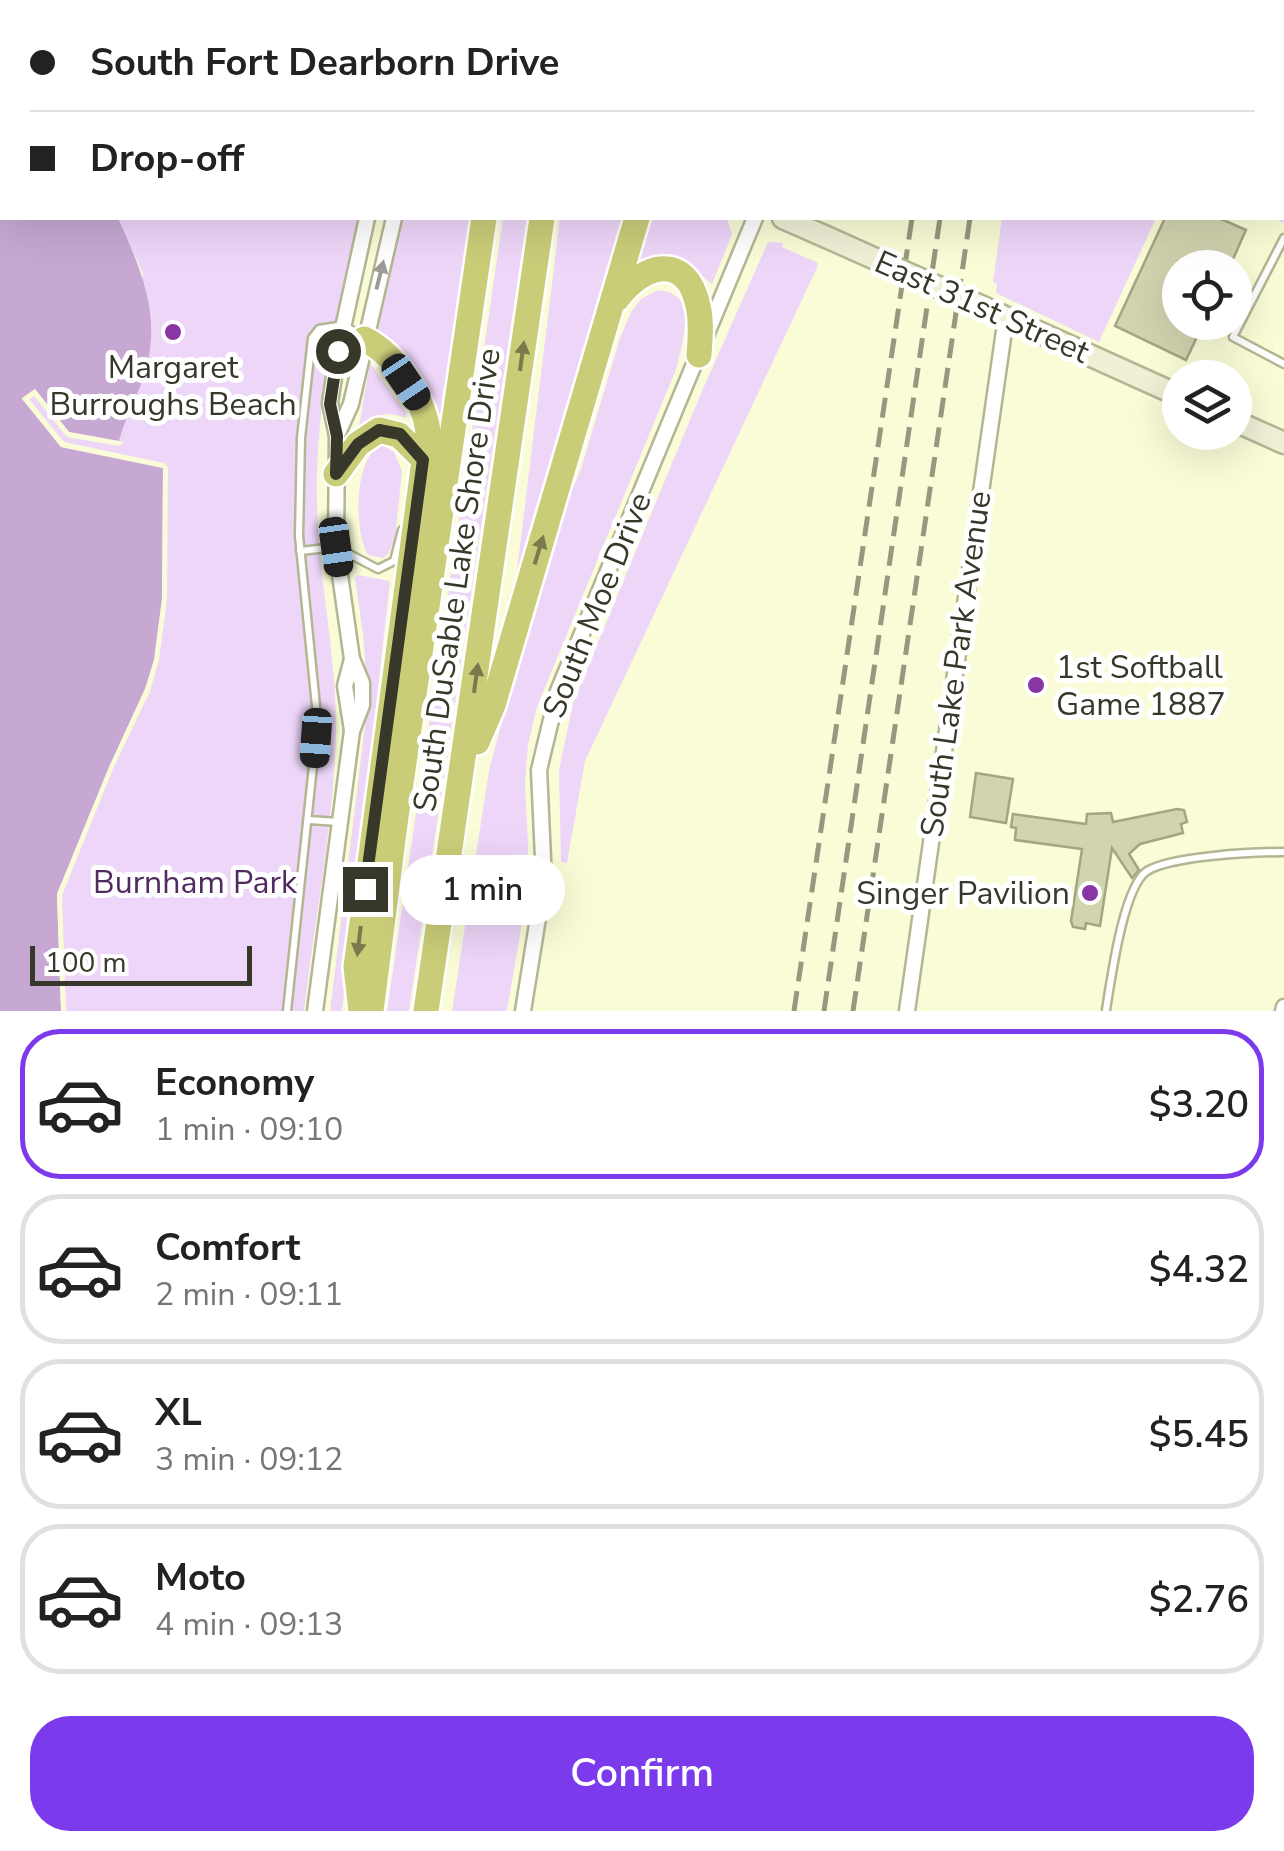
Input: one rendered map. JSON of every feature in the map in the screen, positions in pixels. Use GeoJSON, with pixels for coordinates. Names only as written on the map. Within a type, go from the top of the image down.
{"type":"FeatureCollection","features":[{"type":"Feature","properties":{"kind":"highway","name":"South DuSable Lake Shore Drive"},"geometry":{"type":"LineString","coordinates":[[371,1011],[484,220]]}},
{"type":"Feature","properties":{"kind":"highway","name":"South DuSable Lake Shore Drive"},"geometry":{"type":"LineString","coordinates":[[426,1011],[542,220]]}},
{"type":"Feature","properties":{"kind":"highway"},"geometry":{"type":"LineString","coordinates":[[463,774],[493,704],[636,220]]}},
{"type":"Feature","properties":{"kind":"highway"},"geometry":{"type":"LineString","coordinates":[[614,303],[637,276],[650,268],[678,273],[689,282],[699,308],[699,355]]}},
{"type":"Feature","properties":{"kind":"highway"},"geometry":{"type":"LineString","coordinates":[[354,332],[379,346],[421,403],[428,431],[356,967],[362,1011]]}},
{"type":"Feature","properties":{"kind":"highway"},"geometry":{"type":"LineString","coordinates":[[336,474],[358,444],[379,430],[400,434],[423,460]]}},
{"type":"Feature","properties":{"kind":"main road","name":"East 31st Street"},"geometry":{"type":"LineString","coordinates":[[788,220],[1162,388]]}},
{"type":"Feature","properties":{"kind":"main road"},"geometry":{"type":"LineString","coordinates":[[1252,429],[1284,443]]}},
{"type":"Feature","properties":{"kind":"street"},"geometry":{"type":"LineString","coordinates":[[337,436],[350,404],[368,220]]}},
{"type":"Feature","properties":{"kind":"street"},"geometry":{"type":"LineString","coordinates":[[315,1011],[352,730],[362,705],[362,683],[352,660],[336,547],[337,436],[330,404],[393,220]]}},
{"type":"Feature","properties":{"kind":"street","name":"South Moe Drive"},"geometry":{"type":"LineString","coordinates":[[523,1011],[544,881],[540,770],[558,691],[754,220]]}},
{"type":"Feature","properties":{"kind":"street","name":"South Lake Park Avenue"},"geometry":{"type":"LineString","coordinates":[[907,1011],[1000,314]]}},
{"type":"Feature","properties":{"kind":"lane"},"geometry":{"type":"LineString","coordinates":[[1284,238],[1233,337],[1284,364]]}},
{"type":"Feature","properties":{"kind":"lane"},"geometry":{"type":"LineString","coordinates":[[287,1011],[309,820],[316,706],[300,551],[300,451],[310,348],[319,329],[354,332]]}},
{"type":"Feature","properties":{"kind":"lane"},"geometry":{"type":"LineString","coordinates":[[300,551],[336,547],[366,565],[387,567],[398,552],[404,524],[419,498]]}},
{"type":"Feature","properties":{"kind":"lane"},"geometry":{"type":"LineString","coordinates":[[309,820],[340,822]]}},
{"type":"Feature","properties":{"kind":"lane"},"geometry":{"type":"LineString","coordinates":[[1106,1010],[1122,923],[1134,888],[1146,871],[1197,858],[1284,852]]}},
{"type":"Feature","properties":{"kind":"green space","name":"Burnham Park"},"geometry":{"type":"Polygon","coordinates":[[[119,220],[359,220],[324,395],[317,466],[318,532],[334,674],[336,731],[328,836],[304,1011],[61,1011],[61,447],[22,398],[35,389],[119,441],[143,274],[119,220]]]}},
{"type":"Feature","properties":{"kind":"green space"},"geometry":{"type":"Polygon","coordinates":[[[403,220],[471,220],[437,441],[378,328],[403,220]]]}},
{"type":"Feature","properties":{"kind":"green space"},"geometry":{"type":"Polygon","coordinates":[[[503,220],[527,220],[409,1011],[387,1011],[503,220]]]}},
{"type":"Feature","properties":{"kind":"green space"},"geometry":{"type":"Polygon","coordinates":[[[560,220],[625,220],[515,587],[560,220]]]}},
{"type":"Feature","properties":{"kind":"green space"},"geometry":{"type":"Polygon","coordinates":[[[647,220],[728,220],[732,234],[712,284],[682,260],[635,260],[647,220]]]}},
{"type":"Feature","properties":{"kind":"green space"},"geometry":{"type":"Polygon","coordinates":[[[1002,220],[1155,220],[1099,342],[996,293],[997,284],[993,282],[1002,220]]]}},
{"type":"Feature","properties":{"kind":"green space"},"geometry":{"type":"Polygon","coordinates":[[[768,242],[783,243],[782,247],[818,263],[816,270],[585,761],[567,863],[561,862],[559,770],[573,703],[768,242]]]}},
{"type":"Feature","properties":{"kind":"green space"},"geometry":{"type":"Polygon","coordinates":[[[658,290],[671,293],[684,309],[682,344],[677,367],[537,707],[528,745],[525,784],[527,893],[507,1011],[452,1011],[489,770],[520,655],[560,518],[581,469],[620,338],[641,299],[658,290]]]}},
{"type":"Feature","properties":{"kind":"green space"},"geometry":{"type":"Polygon","coordinates":[[[370,363],[406,413],[405,418],[381,415],[359,426],[370,363]]]}},
{"type":"Feature","properties":{"kind":"green space"},"geometry":{"type":"Polygon","coordinates":[[[382,445],[394,452],[402,471],[395,539],[383,558],[368,555],[359,513],[366,464],[372,452],[382,445]]]}},
{"type":"Feature","properties":{"kind":"green space","name":"Burnham Park"},"geometry":{"type":"Polygon","coordinates":[[[358,575],[390,581],[342,1011],[330,1011],[368,701],[355,578],[358,575]]]}},
{"type":"Feature","properties":{"kind":"shaded area"},"geometry":{"type":"Polygon","coordinates":[[[0,220],[119,220],[147,294],[151,334],[141,383],[119,441],[69,432],[35,389],[22,399],[61,447],[163,468],[162,599],[154,660],[57,894],[61,1011],[0,1011],[0,220]]]}},
{"type":"Feature","properties":{"kind":"pier"},"geometry":{"type":"Polygon","coordinates":[[[35,389],[69,432],[124,442],[119,446],[67,437],[34,396],[29,399],[64,442],[168,467],[167,599],[159,660],[150,691],[113,769],[62,895],[66,1011],[61,1011],[57,894],[154,660],[162,599],[163,468],[61,447],[22,398],[35,389]]]}},
{"type":"Feature","properties":{"kind":"building"},"geometry":{"type":"Polygon","coordinates":[[[1164,220],[1224,220],[1246,230],[1237,250],[1162,250],[1162,340],[1195,340],[1186,360],[1115,326],[1164,220]]]}},
{"type":"Feature","properties":{"kind":"building"},"geometry":{"type":"Polygon","coordinates":[[[976,773],[1013,779],[1006,823],[970,817],[976,773]]]}},
{"type":"Feature","properties":{"kind":"building","name":"Singer Pavilion"},"geometry":{"type":"Polygon","coordinates":[[[1184,810],[1187,822],[1181,824],[1183,833],[1140,844],[1129,854],[1139,870],[1132,878],[1112,848],[1100,926],[1086,923],[1085,929],[1073,927],[1071,921],[1082,849],[1015,840],[1016,828],[1011,827],[1013,814],[1086,824],[1087,814],[1111,813],[1113,822],[1184,810]]]}},
{"type":"Feature","properties":{"kind":"railway"},"geometry":{"type":"LineString","coordinates":[[794,1011],[912,220]]}},
{"type":"Feature","properties":{"kind":"railway"},"geometry":{"type":"LineString","coordinates":[[824,1011],[940,220]]}},
{"type":"Feature","properties":{"kind":"railway"},"geometry":{"type":"LineString","coordinates":[[853,1011],[970,220]]}},
{"type":"Feature","properties":{"kind":"place","name":"Margaret Burroughs Beach"},"geometry":{"type":"Point","coordinates":[173,332]}},
{"type":"Feature","properties":{"kind":"place","name":"1st Softball Game 1887"},"geometry":{"type":"Point","coordinates":[1036,685]}},
{"type":"Feature","properties":{"kind":"place","name":"Singer Pavilion"},"geometry":{"type":"Point","coordinates":[1090,893]}},
{"type":"Feature","properties":{"kind":"route"},"geometry":{"type":"LineString","coordinates":[[338,351],[330,404],[337,436],[336,474],[358,444],[379,430],[400,434],[423,460],[365,889]]}}]}
